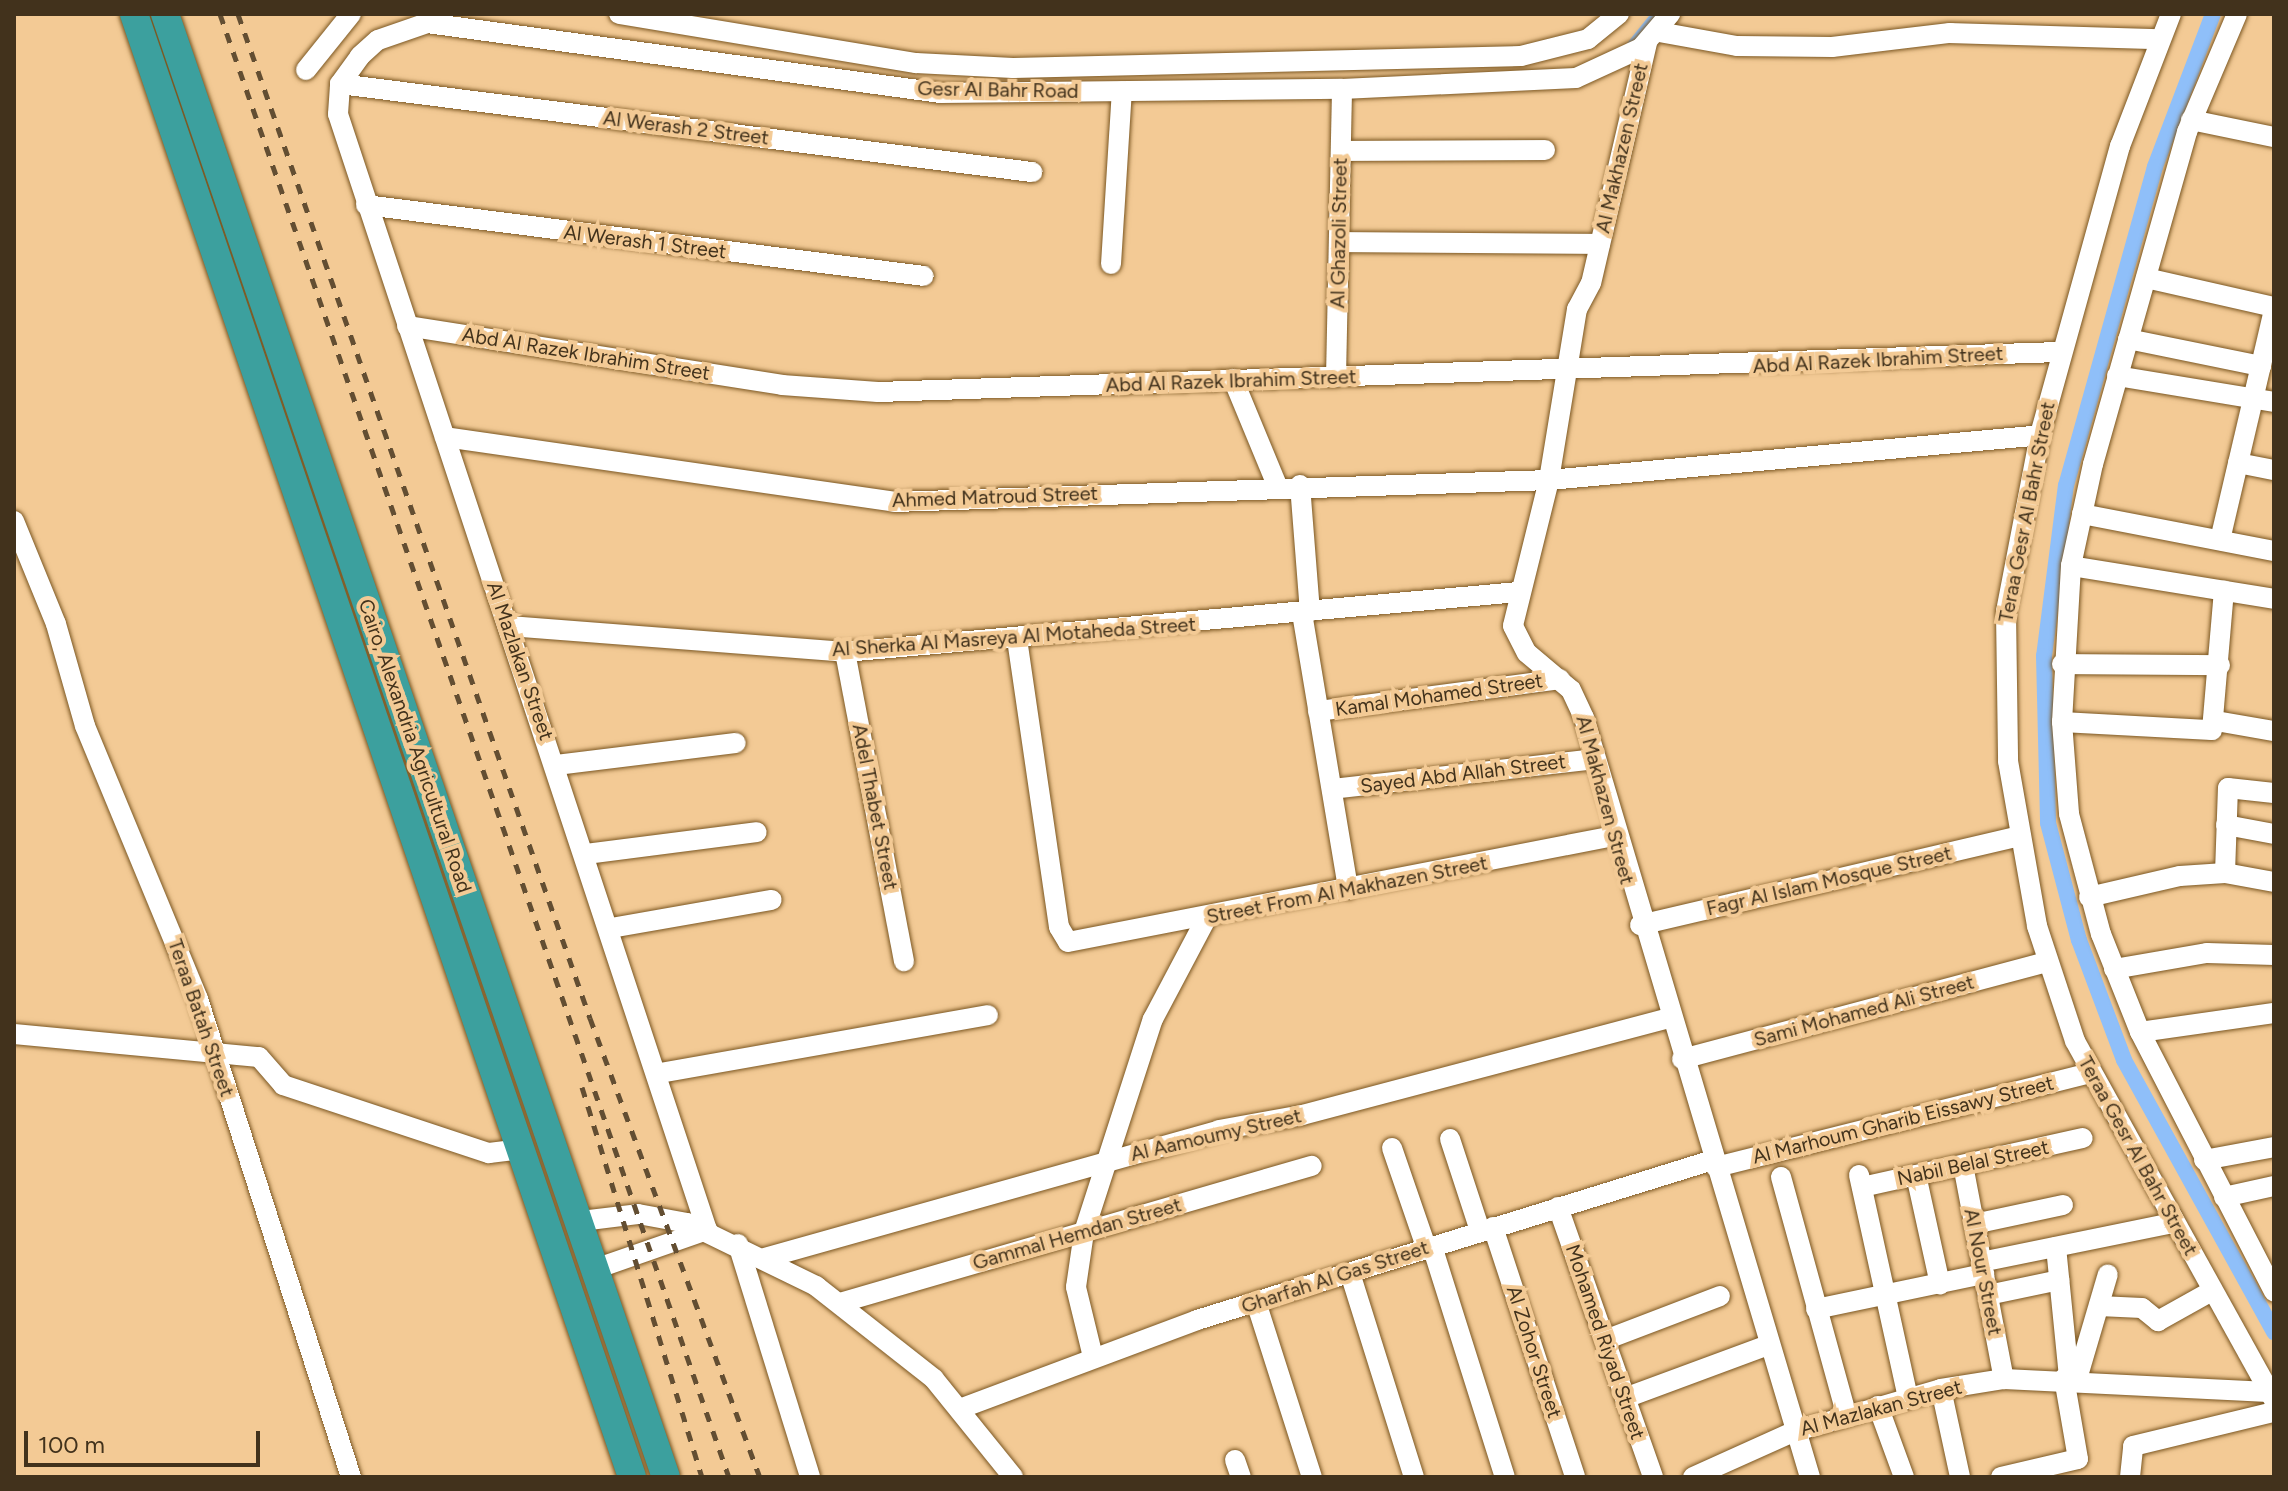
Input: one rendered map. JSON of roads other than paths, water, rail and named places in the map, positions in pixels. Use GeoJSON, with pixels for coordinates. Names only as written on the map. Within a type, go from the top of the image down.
{"type":"FeatureCollection","features":[{"type":"Feature","properties":{"kind":"highway","name":"Cairo, Alexandria Agricultural Road"},"geometry":{"type":"LineString","coordinates":[[134,14],[632,1477]]}},
{"type":"Feature","properties":{"kind":"highway","name":"Cairo, Alexandria Agricultural Road"},"geometry":{"type":"LineString","coordinates":[[165,14],[581,1221],[666,1477]]}},
{"type":"Feature","properties":{"kind":"street"},"geometry":{"type":"LineString","coordinates":[[306,70],[351,14]]}},
{"type":"Feature","properties":{"kind":"street","name":"Gesr Al Bahr Road"},"geometry":{"type":"LineString","coordinates":[[619,14],[916,63],[1013,68],[1521,56],[1588,39],[1619,14]]}},
{"type":"Feature","properties":{"kind":"street","name":"Teraa Gesr Al Bahr Street"},"geometry":{"type":"LineString","coordinates":[[2171,14],[2158,39],[2059,352],[2040,435],[2003,654],[2018,836],[2046,962],[2091,1073],[2272,1401]]}},
{"type":"Feature","properties":{"kind":"street"},"geometry":{"type":"LineString","coordinates":[[2237,14],[2191,120],[2117,376],[2082,514],[2071,566],[2062,664],[2062,722],[2069,814],[2089,897],[2114,969],[2140,1032],[2274,1292]]}},
{"type":"Feature","properties":{"kind":"street","name":"Gesr Al Bahr Road"},"geometry":{"type":"LineString","coordinates":[[339,88],[378,40],[427,23],[941,93],[1342,89],[1576,78],[1658,30]]}},
{"type":"Feature","properties":{"kind":"street"},"geometry":{"type":"LineString","coordinates":[[1658,30],[1737,46],[1832,47],[1939,33],[2158,39]]}},
{"type":"Feature","properties":{"kind":"street","name":"Al Makhazen Street"},"geometry":{"type":"LineString","coordinates":[[1658,30],[1600,244],[1577,309],[1569,374],[1549,480],[1518,592],[1518,640],[1560,679],[1579,703],[1640,925],[1715,1164],[1793,1432],[1810,1477]]}},
{"type":"Feature","properties":{"kind":"street","name":"Al Werash 2 Street"},"geometry":{"type":"LineString","coordinates":[[339,88],[1032,172]]}},
{"type":"Feature","properties":{"kind":"street","name":"Al Mazlakan Street"},"geometry":{"type":"LineString","coordinates":[[339,88],[366,205],[660,1073],[707,1230]]}},
{"type":"Feature","properties":{"kind":"street","name":"Al Ghazoli Street"},"geometry":{"type":"LineString","coordinates":[[1336,377],[1342,89]]}},
{"type":"Feature","properties":{"kind":"street"},"geometry":{"type":"LineString","coordinates":[[1111,264],[1122,91]]}},
{"type":"Feature","properties":{"kind":"street"},"geometry":{"type":"LineString","coordinates":[[2191,120],[2274,137]]}},
{"type":"Feature","properties":{"kind":"street"},"geometry":{"type":"LineString","coordinates":[[1341,151],[1545,150]]}},
{"type":"Feature","properties":{"kind":"street","name":"Al Werash 1 Street"},"geometry":{"type":"LineString","coordinates":[[366,205],[924,276]]}},
{"type":"Feature","properties":{"kind":"street"},"geometry":{"type":"LineString","coordinates":[[1340,242],[1600,244]]}},
{"type":"Feature","properties":{"kind":"street"},"geometry":{"type":"LineString","coordinates":[[2146,278],[2274,309],[2266,358],[2253,398],[2220,540]]}},
{"type":"Feature","properties":{"kind":"street","name":"Abd Al Razek Ibrahim Street"},"geometry":{"type":"LineString","coordinates":[[407,326],[836,390],[1569,374],[2059,352]]}},
{"type":"Feature","properties":{"kind":"street"},"geometry":{"type":"LineString","coordinates":[[2128,339],[2266,358]]}},
{"type":"Feature","properties":{"kind":"street"},"geometry":{"type":"LineString","coordinates":[[2117,376],[2274,402]]}},
{"type":"Feature","properties":{"kind":"street"},"geometry":{"type":"LineString","coordinates":[[1233,379],[1277,485]]}},
{"type":"Feature","properties":{"kind":"street","name":"Ahmed Matroud Street"},"geometry":{"type":"LineString","coordinates":[[445,437],[879,501],[1277,485],[1549,480],[2040,435]]}},
{"type":"Feature","properties":{"kind":"street"},"geometry":{"type":"LineString","coordinates":[[2238,463],[2274,470]]}},
{"type":"Feature","properties":{"kind":"street"},"geometry":{"type":"LineString","coordinates":[[1300,485],[1306,612],[1318,711],[1348,889]]}},
{"type":"Feature","properties":{"kind":"street"},"geometry":{"type":"LineString","coordinates":[[2082,514],[2274,551]]}},
{"type":"Feature","properties":{"kind":"street","name":"Teraa Batah Street"},"geometry":{"type":"LineString","coordinates":[[14,521],[56,624],[85,726],[185,960],[351,1477]]}},
{"type":"Feature","properties":{"kind":"street"},"geometry":{"type":"LineString","coordinates":[[2071,566],[2274,599]]}},
{"type":"Feature","properties":{"kind":"street"},"geometry":{"type":"LineString","coordinates":[[2216,724],[2224,591]]}},
{"type":"Feature","properties":{"kind":"street","name":"Al Sherka Al Masreya Al Motaheda Street"},"geometry":{"type":"LineString","coordinates":[[509,626],[845,652],[1518,592]]}},
{"type":"Feature","properties":{"kind":"street","name":"Street From Al Makhazen Street"},"geometry":{"type":"LineString","coordinates":[[1017,639],[1059,927],[1068,942],[1079,943],[1614,836]]}},
{"type":"Feature","properties":{"kind":"street","name":"Adel Thabet Street"},"geometry":{"type":"LineString","coordinates":[[845,652],[904,961]]}},
{"type":"Feature","properties":{"kind":"street"},"geometry":{"type":"LineString","coordinates":[[2062,664],[2220,665]]}},
{"type":"Feature","properties":{"kind":"street","name":"Kamal Mohamed Street"},"geometry":{"type":"LineString","coordinates":[[1318,711],[1560,679]]}},
{"type":"Feature","properties":{"kind":"street"},"geometry":{"type":"LineString","coordinates":[[2062,722],[2216,724],[2274,731]]}},
{"type":"Feature","properties":{"kind":"street"},"geometry":{"type":"LineString","coordinates":[[556,765],[736,743]]}},
{"type":"Feature","properties":{"kind":"street","name":"Sayed Abd Allah Street"},"geometry":{"type":"LineString","coordinates":[[1332,789],[1594,759]]}},
{"type":"Feature","properties":{"kind":"street"},"geometry":{"type":"LineString","coordinates":[[2225,873],[2228,788],[2274,793]]}},
{"type":"Feature","properties":{"kind":"street"},"geometry":{"type":"LineString","coordinates":[[2226,825],[2274,834]]}},
{"type":"Feature","properties":{"kind":"street"},"geometry":{"type":"LineString","coordinates":[[586,854],[757,832]]}},
{"type":"Feature","properties":{"kind":"street","name":"Fagr Al Islam Mosque Street"},"geometry":{"type":"LineString","coordinates":[[1640,925],[2018,836]]}},
{"type":"Feature","properties":{"kind":"street"},"geometry":{"type":"LineString","coordinates":[[2089,897],[2225,873],[2274,882]]}},
{"type":"Feature","properties":{"kind":"street"},"geometry":{"type":"LineString","coordinates":[[611,928],[772,900]]}},
{"type":"Feature","properties":{"kind":"street"},"geometry":{"type":"LineString","coordinates":[[1093,1357],[1076,1287],[1084,1232],[1153,1019],[1207,917]]}},
{"type":"Feature","properties":{"kind":"street"},"geometry":{"type":"LineString","coordinates":[[2114,969],[2207,953],[2274,955]]}},
{"type":"Feature","properties":{"kind":"street","name":"Sami Mohamed Ali Street"},"geometry":{"type":"LineString","coordinates":[[1682,1059],[2046,962]]}},
{"type":"Feature","properties":{"kind":"street"},"geometry":{"type":"LineString","coordinates":[[2140,1032],[2274,1013]]}},
{"type":"Feature","properties":{"kind":"street"},"geometry":{"type":"LineString","coordinates":[[660,1073],[988,1015]]}},
{"type":"Feature","properties":{"kind":"street","name":"Al Aamoumy Street"},"geometry":{"type":"LineString","coordinates":[[765,1258],[1110,1159],[1669,1018]]}},
{"type":"Feature","properties":{"kind":"street"},"geometry":{"type":"LineString","coordinates":[[14,1034],[215,1058],[259,1057],[283,1085],[489,1153],[522,1149]]}},
{"type":"Feature","properties":{"kind":"street","name":"Al Marhoum Gharib Eissawy Street"},"geometry":{"type":"LineString","coordinates":[[1715,1164],[2091,1073]]}},
{"type":"Feature","properties":{"kind":"street","name":"Nabil Belal Street"},"geometry":{"type":"LineString","coordinates":[[1885,1295],[1861,1181],[1916,1175],[2083,1138]]}},
{"type":"Feature","properties":{"kind":"street","name":"Al Zohor Street"},"geometry":{"type":"LineString","coordinates":[[1450,1139],[1487,1229],[1575,1477]]}},
{"type":"Feature","properties":{"kind":"street"},"geometry":{"type":"LineString","coordinates":[[2204,1160],[2274,1147]]}},
{"type":"Feature","properties":{"kind":"street"},"geometry":{"type":"LineString","coordinates":[[1392,1148],[1429,1246],[1505,1477]]}},
{"type":"Feature","properties":{"kind":"street","name":"Gharfah Al Gas Street"},"geometry":{"type":"LineString","coordinates":[[962,1408],[1093,1357],[1256,1302],[1558,1207],[1715,1164]]}},
{"type":"Feature","properties":{"kind":"street","name":"Al Nour Street"},"geometry":{"type":"LineString","coordinates":[[1963,1165],[2004,1379]]}},
{"type":"Feature","properties":{"kind":"street","name":"Gammal Hemdan Street"},"geometry":{"type":"LineString","coordinates":[[843,1302],[1312,1166]]}},
{"type":"Feature","properties":{"kind":"street"},"geometry":{"type":"LineString","coordinates":[[1916,1175],[1940,1284]]}},
{"type":"Feature","properties":{"kind":"street"},"geometry":{"type":"LineString","coordinates":[[1781,1177],[1847,1416]]}},
{"type":"Feature","properties":{"kind":"street"},"geometry":{"type":"LineString","coordinates":[[2224,1197],[2274,1186]]}},
{"type":"Feature","properties":{"kind":"street"},"geometry":{"type":"LineString","coordinates":[[1974,1224],[2063,1205]]}},
{"type":"Feature","properties":{"kind":"street","name":"Mohamed Riyad Street"},"geometry":{"type":"LineString","coordinates":[[1558,1207],[1653,1477]]}},
{"type":"Feature","properties":{"kind":"street"},"geometry":{"type":"LineString","coordinates":[[581,1221],[645,1214],[707,1230],[843,1302],[962,1408],[1013,1477]]}},
{"type":"Feature","properties":{"kind":"street"},"geometry":{"type":"LineString","coordinates":[[1816,1309],[1940,1284],[2056,1247],[2173,1223]]}},
{"type":"Feature","properties":{"kind":"street"},"geometry":{"type":"LineString","coordinates":[[595,1269],[707,1230]]}},
{"type":"Feature","properties":{"kind":"street"},"geometry":{"type":"LineString","coordinates":[[738,1244],[810,1477]]}},
{"type":"Feature","properties":{"kind":"street"},"geometry":{"type":"LineString","coordinates":[[2001,1477],[2078,1459],[2056,1247]]}},
{"type":"Feature","properties":{"kind":"street"},"geometry":{"type":"LineString","coordinates":[[1350,1273],[1414,1477]]}},
{"type":"Feature","properties":{"kind":"street"},"geometry":{"type":"LineString","coordinates":[[2070,1379],[2099,1306],[2108,1274]]}},
{"type":"Feature","properties":{"kind":"street"},"geometry":{"type":"LineString","coordinates":[[1988,1295],[2059,1280]]}},
{"type":"Feature","properties":{"kind":"street"},"geometry":{"type":"LineString","coordinates":[[2099,1306],[2142,1308],[2158,1321],[2212,1291]]}},
{"type":"Feature","properties":{"kind":"street"},"geometry":{"type":"LineString","coordinates":[[1885,1295],[1908,1398]]}},
{"type":"Feature","properties":{"kind":"street"},"geometry":{"type":"LineString","coordinates":[[1605,1340],[1720,1296]]}},
{"type":"Feature","properties":{"kind":"street"},"geometry":{"type":"LineString","coordinates":[[1256,1302],[1312,1477]]}},
{"type":"Feature","properties":{"kind":"street"},"geometry":{"type":"LineString","coordinates":[[1625,1398],[1768,1345]]}},
{"type":"Feature","properties":{"kind":"street","name":"Al Mazlakan Street"},"geometry":{"type":"LineString","coordinates":[[1694,1477],[1793,1432],[1941,1389],[2004,1379],[2070,1379],[2272,1401]]}},
{"type":"Feature","properties":{"kind":"street"},"geometry":{"type":"LineString","coordinates":[[1941,1389],[1960,1477]]}},
{"type":"Feature","properties":{"kind":"street"},"geometry":{"type":"LineString","coordinates":[[2128,1467],[2139,1444],[2272,1401]]}},
{"type":"Feature","properties":{"kind":"street"},"geometry":{"type":"LineString","coordinates":[[1878,1406],[1904,1477]]}},
{"type":"Feature","properties":{"kind":"waterway"},"geometry":{"type":"LineString","coordinates":[[1627,46],[1653,14]]}},
{"type":"Feature","properties":{"kind":"waterway"},"geometry":{"type":"LineString","coordinates":[[2213,14],[2155,167],[2066,485],[2044,656],[2048,823],[2079,940],[2124,1060],[2274,1332]]}},
{"type":"Feature","properties":{"kind":"railway"},"geometry":{"type":"LineString","coordinates":[[220,14],[729,1477]]}},
{"type":"Feature","properties":{"kind":"railway"},"geometry":{"type":"LineString","coordinates":[[238,14],[590,1018],[760,1477]]}},
{"type":"Feature","properties":{"kind":"railway"},"geometry":{"type":"LineString","coordinates":[[582,1087],[702,1477]]}}]}
